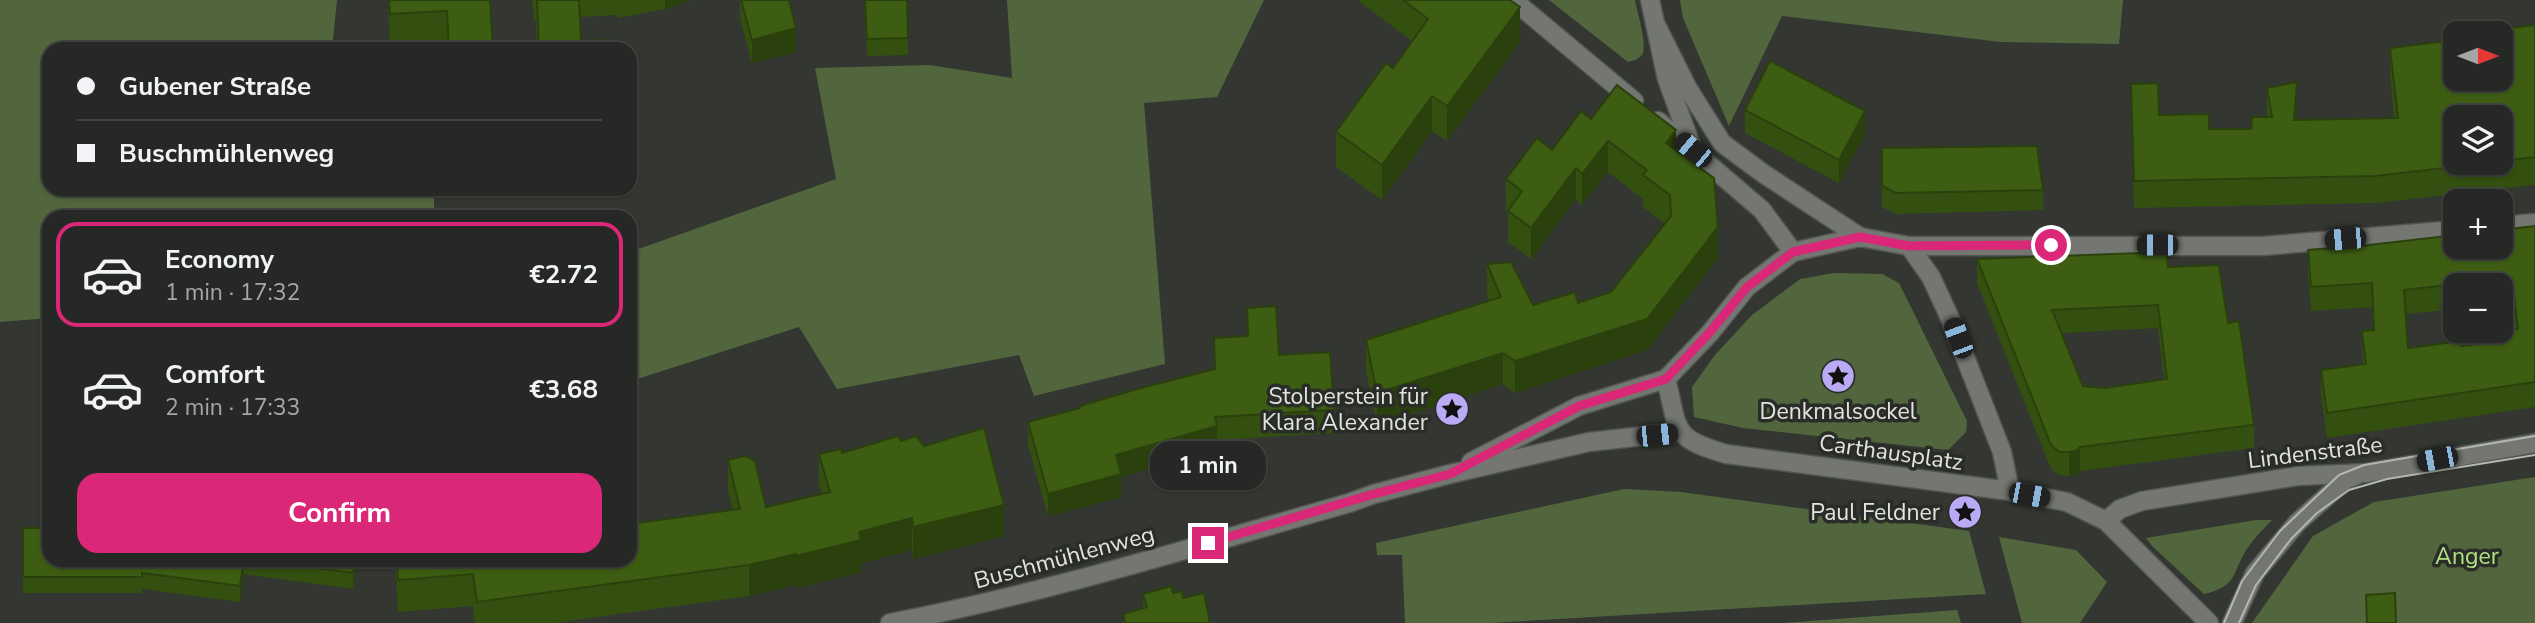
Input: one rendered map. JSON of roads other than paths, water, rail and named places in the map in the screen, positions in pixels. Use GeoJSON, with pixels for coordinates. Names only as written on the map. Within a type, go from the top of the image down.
{"type":"FeatureCollection","features":[{"type":"Feature","properties":{"kind":"street"},"geometry":{"type":"LineString","coordinates":[[1513,0],[1762,210],[1793,252]]}},
{"type":"Feature","properties":{"kind":"street"},"geometry":{"type":"LineString","coordinates":[[1650,0],[1667,79],[1693,150]]}},
{"type":"Feature","properties":{"kind":"street"},"geometry":{"type":"LineString","coordinates":[[1655,23],[1687,87],[1722,143],[1860,237],[1909,246],[2263,246],[2443,231]]}},
{"type":"Feature","properties":{"kind":"street"},"geometry":{"type":"LineString","coordinates":[[2513,225],[2535,223]]}},
{"type":"Feature","properties":{"kind":"street"},"geometry":{"type":"LineString","coordinates":[[1679,432],[1666,379],[1747,287],[1793,252],[1860,237]]}},
{"type":"Feature","properties":{"kind":"street","name":"Carthausplatz"},"geometry":{"type":"LineString","coordinates":[[1909,246],[1931,277],[1949,316],[2002,452],[2010,491]]}},
{"type":"Feature","properties":{"kind":"street","name":"Buschmühlenweg"},"geometry":{"type":"LineString","coordinates":[[1450,474],[1579,406],[1666,379]]}},
{"type":"Feature","properties":{"kind":"street","name":"Carthausplatz"},"geometry":{"type":"LineString","coordinates":[[1679,432],[1695,445],[1726,454],[2010,491],[2067,502],[2106,521],[2210,623]]}},
{"type":"Feature","properties":{"kind":"street","name":"Buschmühlenweg"},"geometry":{"type":"LineString","coordinates":[[890,623],[968,608],[1078,580],[1450,474],[1589,442],[1679,432]]}},
{"type":"Feature","properties":{"kind":"street","name":"Lindenstraße"},"geometry":{"type":"LineString","coordinates":[[2106,521],[2120,509],[2142,501],[2298,476],[2366,473],[2535,443]]}},
{"type":"Feature","properties":{"kind":"street"},"geometry":{"type":"LineString","coordinates":[[2232,623],[2255,573],[2297,523],[2345,480],[2366,473]]}},
{"type":"Feature","properties":{"kind":"tram line"},"geometry":{"type":"LineString","coordinates":[[2224,623],[2242,581],[2280,531],[2339,475],[2364,465],[2535,436]]}},
{"type":"Feature","properties":{"kind":"tram line"},"geometry":{"type":"LineString","coordinates":[[2239,623],[2256,585],[2291,539],[2317,513],[2349,490],[2387,479],[2535,455]]}},
{"type":"Feature","properties":{"kind":"place","name":"Denkmalsockel"},"geometry":{"type":"Point","coordinates":[1838,376]}},
{"type":"Feature","properties":{"kind":"place","name":"Stolperstein für Klara Alexander"},"geometry":{"type":"Point","coordinates":[1452,409]}},
{"type":"Feature","properties":{"kind":"place","name":"Paul Feldner"},"geometry":{"type":"Point","coordinates":[1965,512]}},
{"type":"Feature","properties":{"kind":"park label","name":"Anger"},"geometry":{"type":"Point","coordinates":[2467,556]}}]}
